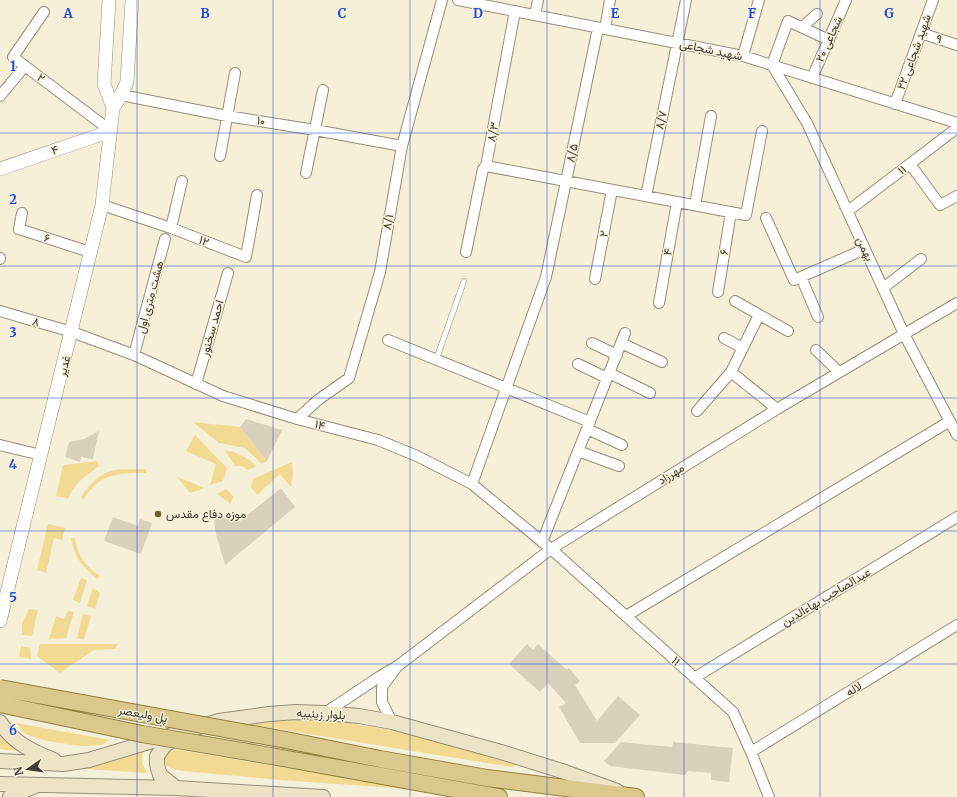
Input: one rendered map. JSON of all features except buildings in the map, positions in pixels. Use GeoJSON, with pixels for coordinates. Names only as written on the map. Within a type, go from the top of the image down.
{"type":"FeatureCollection","features":[{"type":"Feature","properties":{"kind":"main road","name":"پل ولیعصر"},"geometry":{"type":"LineString","coordinates":[[0,688],[487,778],[635,797]]}},
{"type":"Feature","properties":{"kind":"main road","name":"پل ولیعصر"},"geometry":{"type":"LineString","coordinates":[[0,704],[142,734],[500,797]]}},
{"type":"Feature","properties":{"kind":"main road","name":"بلوار زینبیه"},"geometry":{"type":"LineString","coordinates":[[0,761],[63,764],[89,760],[191,728],[219,721],[269,714],[296,712],[325,713],[359,716],[392,722],[565,772],[635,797]]}},
{"type":"Feature","properties":{"kind":"main road"},"geometry":{"type":"LineString","coordinates":[[0,722],[10,736],[31,751],[63,764]]}},
{"type":"Feature","properties":{"kind":"main road"},"geometry":{"type":"LineString","coordinates":[[176,788],[160,775],[157,765],[157,756],[165,745],[191,728]]}},
{"type":"Feature","properties":{"kind":"main road"},"geometry":{"type":"LineString","coordinates":[[0,784],[176,788],[323,797]]}},
{"type":"Feature","properties":{"kind":"main road"},"geometry":{"type":"LineString","coordinates":[[10,797],[41,784]]}},
{"type":"Feature","properties":{"kind":"street"},"geometry":{"type":"LineString","coordinates":[[109,0],[104,84],[113,108]]}},
{"type":"Feature","properties":{"kind":"street"},"geometry":{"type":"LineString","coordinates":[[113,108],[127,82],[132,0]]}},
{"type":"Feature","properties":{"kind":"street","name":"۸/۱"},"geometry":{"type":"LineString","coordinates":[[297,419],[318,400],[349,378],[380,272],[402,146],[442,0]]}},
{"type":"Feature","properties":{"kind":"street","name":"شهید شجاعی"},"geometry":{"type":"LineString","coordinates":[[460,0],[743,56],[957,123]]}},
{"type":"Feature","properties":{"kind":"street"},"geometry":{"type":"LineString","coordinates":[[535,15],[538,0]]}},
{"type":"Feature","properties":{"kind":"street","name":"۸/۵"},"geometry":{"type":"LineString","coordinates":[[472,484],[546,278],[566,181],[610,0]]}},
{"type":"Feature","properties":{"kind":"street","name":"۸/۷"},"geometry":{"type":"LineString","coordinates":[[646,196],[686,0]]}},
{"type":"Feature","properties":{"kind":"street"},"geometry":{"type":"LineString","coordinates":[[743,56],[759,0]]}},
{"type":"Feature","properties":{"kind":"street","name":"شجاعی ۲۰"},"geometry":{"type":"LineString","coordinates":[[812,78],[846,0]]}},
{"type":"Feature","properties":{"kind":"street","name":"شهید شجاعی ۲۲"},"geometry":{"type":"LineString","coordinates":[[895,104],[934,0]]}},
{"type":"Feature","properties":{"kind":"street","name":"۸/۳"},"geometry":{"type":"LineString","coordinates":[[466,252],[483,169],[486,166],[515,11]]}},
{"type":"Feature","properties":{"kind":"street","name":"۲"},"geometry":{"type":"LineString","coordinates":[[44,12],[13,57],[111,131]]}},
{"type":"Feature","properties":{"kind":"street"},"geometry":{"type":"LineString","coordinates":[[802,27],[817,14]]}},
{"type":"Feature","properties":{"kind":"street"},"geometry":{"type":"LineString","coordinates":[[772,65],[788,21],[829,40]]}},
{"type":"Feature","properties":{"kind":"street","name":"۹"},"geometry":{"type":"LineString","coordinates":[[921,33],[957,45]]}},
{"type":"Feature","properties":{"kind":"street","name":"بهمن"},"geometry":{"type":"LineString","coordinates":[[772,65],[807,123],[904,334],[951,418],[957,435]]}},
{"type":"Feature","properties":{"kind":"street"},"geometry":{"type":"LineString","coordinates":[[0,96],[25,66]]}},
{"type":"Feature","properties":{"kind":"street"},"geometry":{"type":"LineString","coordinates":[[220,156],[235,73]]}},
{"type":"Feature","properties":{"kind":"street"},"geometry":{"type":"LineString","coordinates":[[306,173],[323,90]]}},
{"type":"Feature","properties":{"kind":"street","name":"۱۰"},"geometry":{"type":"LineString","coordinates":[[121,95],[228,116],[402,146]]}},
{"type":"Feature","properties":{"kind":"street","name":"غدیر"},"geometry":{"type":"LineString","coordinates":[[0,621],[42,455],[102,205],[113,108]]}},
{"type":"Feature","properties":{"kind":"street"},"geometry":{"type":"LineString","coordinates":[[695,205],[711,116]]}},
{"type":"Feature","properties":{"kind":"street","name":"۱۱"},"geometry":{"type":"LineString","coordinates":[[848,212],[957,128]]}},
{"type":"Feature","properties":{"kind":"street","name":"۴"},"geometry":{"type":"LineString","coordinates":[[0,169],[111,131]]}},
{"type":"Feature","properties":{"kind":"street"},"geometry":{"type":"LineString","coordinates":[[486,166],[746,215],[762,131]]}},
{"type":"Feature","properties":{"kind":"street"},"geometry":{"type":"LineString","coordinates":[[910,164],[940,205],[957,196]]}},
{"type":"Feature","properties":{"kind":"street"},"geometry":{"type":"LineString","coordinates":[[171,228],[182,181]]}},
{"type":"Feature","properties":{"kind":"street","name":"۲"},"geometry":{"type":"LineString","coordinates":[[595,279],[612,190]]}},
{"type":"Feature","properties":{"kind":"street","name":"۱۲"},"geometry":{"type":"LineString","coordinates":[[102,205],[171,228],[246,257],[257,195]]}},
{"type":"Feature","properties":{"kind":"street","name":"۴"},"geometry":{"type":"LineString","coordinates":[[659,303],[677,202]]}},
{"type":"Feature","properties":{"kind":"street","name":"۶"},"geometry":{"type":"LineString","coordinates":[[22,212],[19,229],[90,252]]}},
{"type":"Feature","properties":{"kind":"street","name":"۶"},"geometry":{"type":"LineString","coordinates":[[718,292],[730,212]]}},
{"type":"Feature","properties":{"kind":"street"},"geometry":{"type":"LineString","coordinates":[[766,218],[794,280],[865,249]]}},
{"type":"Feature","properties":{"kind":"street","name":"هشت متری اول"},"geometry":{"type":"LineString","coordinates":[[134,355],[165,239]]}},
{"type":"Feature","properties":{"kind":"street"},"geometry":{"type":"LineString","coordinates":[[883,288],[921,259]]}},
{"type":"Feature","properties":{"kind":"street","name":"احمد سخنور"},"geometry":{"type":"LineString","coordinates":[[196,384],[228,273]]}},
{"type":"Feature","properties":{"kind":"street"},"geometry":{"type":"LineString","coordinates":[[801,277],[818,317]]}},
{"type":"Feature","properties":{"kind":"street"},"geometry":{"type":"LineString","coordinates":[[735,301],[788,330]]}},
{"type":"Feature","properties":{"kind":"street","name":"مهرزاد"},"geometry":{"type":"LineString","coordinates":[[399,665],[551,549],[777,409],[957,303]]}},
{"type":"Feature","properties":{"kind":"street","name":"۸"},"geometry":{"type":"LineString","coordinates":[[0,311],[72,332]]}},
{"type":"Feature","properties":{"kind":"street"},"geometry":{"type":"LineString","coordinates":[[698,411],[731,372],[759,314]]}},
{"type":"Feature","properties":{"kind":"street","name":"۱۴"},"geometry":{"type":"LineString","coordinates":[[72,332],[134,355],[223,396],[297,419],[378,440],[417,456],[472,484],[551,549]]}},
{"type":"Feature","properties":{"kind":"street"},"geometry":{"type":"LineString","coordinates":[[542,542],[625,333]]}},
{"type":"Feature","properties":{"kind":"street"},"geometry":{"type":"LineString","coordinates":[[724,338],[743,348]]}},
{"type":"Feature","properties":{"kind":"street"},"geometry":{"type":"LineString","coordinates":[[388,340],[507,388],[588,425],[622,444]]}},
{"type":"Feature","properties":{"kind":"street"},"geometry":{"type":"LineString","coordinates":[[592,343],[617,355]]}},
{"type":"Feature","properties":{"kind":"street"},"geometry":{"type":"LineString","coordinates":[[621,343],[662,362]]}},
{"type":"Feature","properties":{"kind":"street"},"geometry":{"type":"LineString","coordinates":[[816,350],[839,372]]}},
{"type":"Feature","properties":{"kind":"street"},"geometry":{"type":"LineString","coordinates":[[578,364],[650,393]]}},
{"type":"Feature","properties":{"kind":"street"},"geometry":{"type":"LineString","coordinates":[[731,372],[777,409]]}},
{"type":"Feature","properties":{"kind":"street"},"geometry":{"type":"LineString","coordinates":[[626,616],[951,418]]}},
{"type":"Feature","properties":{"kind":"street"},"geometry":{"type":"LineString","coordinates":[[0,445],[42,455]]}},
{"type":"Feature","properties":{"kind":"street"},"geometry":{"type":"LineString","coordinates":[[578,451],[619,466]]}},
{"type":"Feature","properties":{"kind":"street","name":"عبدالصاحب بهاءالدین"},"geometry":{"type":"LineString","coordinates":[[694,678],[957,517]]}},
{"type":"Feature","properties":{"kind":"street","name":"۱۱"},"geometry":{"type":"LineString","coordinates":[[551,549],[733,712],[751,752],[768,797]]}},
{"type":"Feature","properties":{"kind":"street","name":"لاله"},"geometry":{"type":"LineString","coordinates":[[751,752],[957,625]]}},
{"type":"Feature","properties":{"kind":"street"},"geometry":{"type":"LineString","coordinates":[[325,713],[399,665]]}},
{"type":"Feature","properties":{"kind":"street"},"geometry":{"type":"LineString","coordinates":[[392,722],[382,702],[382,687],[399,665]]}},
{"type":"Feature","properties":{"kind":"lane"},"geometry":{"type":"LineString","coordinates":[[436,360],[464,280]]}},
{"type":"Feature","properties":{"kind":"shaded area"},"geometry":{"type":"Polygon","coordinates":[[[193,422],[240,427],[267,461],[262,464],[245,448],[219,443],[193,422]]]}},
{"type":"Feature","properties":{"kind":"shaded area"},"geometry":{"type":"Polygon","coordinates":[[[195,435],[227,468],[223,481],[210,485],[216,464],[186,451],[195,435]]]}},
{"type":"Feature","properties":{"kind":"shaded area"},"geometry":{"type":"Polygon","coordinates":[[[225,450],[234,452],[250,460],[257,466],[247,470],[242,466],[235,466],[225,450]]]}},
{"type":"Feature","properties":{"kind":"shaded area"},"geometry":{"type":"Polygon","coordinates":[[[97,461],[99,466],[77,484],[68,499],[56,496],[63,465],[97,461]]]}},
{"type":"Feature","properties":{"kind":"shaded area"},"geometry":{"type":"Polygon","coordinates":[[[292,462],[293,475],[291,487],[280,474],[257,495],[251,487],[253,479],[292,462]]]}},
{"type":"Feature","properties":{"kind":"shaded area"},"geometry":{"type":"Polygon","coordinates":[[[146,469],[146,473],[127,473],[110,476],[96,484],[84,500],[81,497],[94,481],[106,473],[120,470],[146,469]]]}},
{"type":"Feature","properties":{"kind":"shaded area"},"geometry":{"type":"Polygon","coordinates":[[[177,477],[205,488],[190,493],[177,477]]]}},
{"type":"Feature","properties":{"kind":"shaded area"},"geometry":{"type":"Polygon","coordinates":[[[226,489],[233,496],[231,504],[217,494],[226,489]]]}},
{"type":"Feature","properties":{"kind":"shaded area"},"geometry":{"type":"Polygon","coordinates":[[[48,524],[65,528],[62,540],[54,538],[46,573],[37,570],[48,524]]]}},
{"type":"Feature","properties":{"kind":"shaded area"},"geometry":{"type":"Polygon","coordinates":[[[71,538],[75,538],[76,545],[83,560],[100,576],[97,579],[80,561],[71,538]]]}},
{"type":"Feature","properties":{"kind":"shaded area"},"geometry":{"type":"Polygon","coordinates":[[[81,578],[87,580],[80,603],[73,600],[81,578]]]}},
{"type":"Feature","properties":{"kind":"shaded area"},"geometry":{"type":"Polygon","coordinates":[[[93,588],[100,593],[95,609],[87,606],[93,588]]]}},
{"type":"Feature","properties":{"kind":"shaded area"},"geometry":{"type":"Polygon","coordinates":[[[29,609],[38,610],[32,636],[22,635],[22,623],[29,609]]]}},
{"type":"Feature","properties":{"kind":"shaded area"},"geometry":{"type":"Polygon","coordinates":[[[68,611],[74,612],[66,638],[49,639],[56,616],[64,619],[68,611]]]}},
{"type":"Feature","properties":{"kind":"shaded area"},"geometry":{"type":"Polygon","coordinates":[[[83,614],[91,616],[84,640],[77,638],[83,614]]]}},
{"type":"Feature","properties":{"kind":"shaded area"},"geometry":{"type":"Polygon","coordinates":[[[40,644],[118,644],[115,649],[94,650],[60,673],[37,656],[40,644]]]}},
{"type":"Feature","properties":{"kind":"shaded area"},"geometry":{"type":"Polygon","coordinates":[[[21,646],[30,648],[31,659],[19,657],[21,646]]]}},
{"type":"Feature","properties":{"kind":"shaded area"},"geometry":{"type":"Polygon","coordinates":[[[275,718],[324,719],[402,732],[517,765],[511,767],[242,723],[275,718]]]}},
{"type":"Feature","properties":{"kind":"shaded area"},"geometry":{"type":"Polygon","coordinates":[[[16,723],[110,740],[101,745],[81,746],[47,741],[25,734],[16,723]]]}},
{"type":"Feature","properties":{"kind":"shaded area"},"geometry":{"type":"Polygon","coordinates":[[[0,736],[16,751],[0,749],[0,736]]]}},
{"type":"Feature","properties":{"kind":"shaded area"},"geometry":{"type":"Polygon","coordinates":[[[144,750],[142,762],[147,773],[70,768],[144,750]]]}},
{"type":"Feature","properties":{"kind":"shaded area"},"geometry":{"type":"Polygon","coordinates":[[[168,750],[179,750],[410,789],[280,780],[183,771],[166,766],[164,760],[168,750]]]}},
{"type":"Feature","properties":{"kind":"place","name":"موزه دفاع مقدس"},"geometry":{"type":"Point","coordinates":[158,514]}}]}
